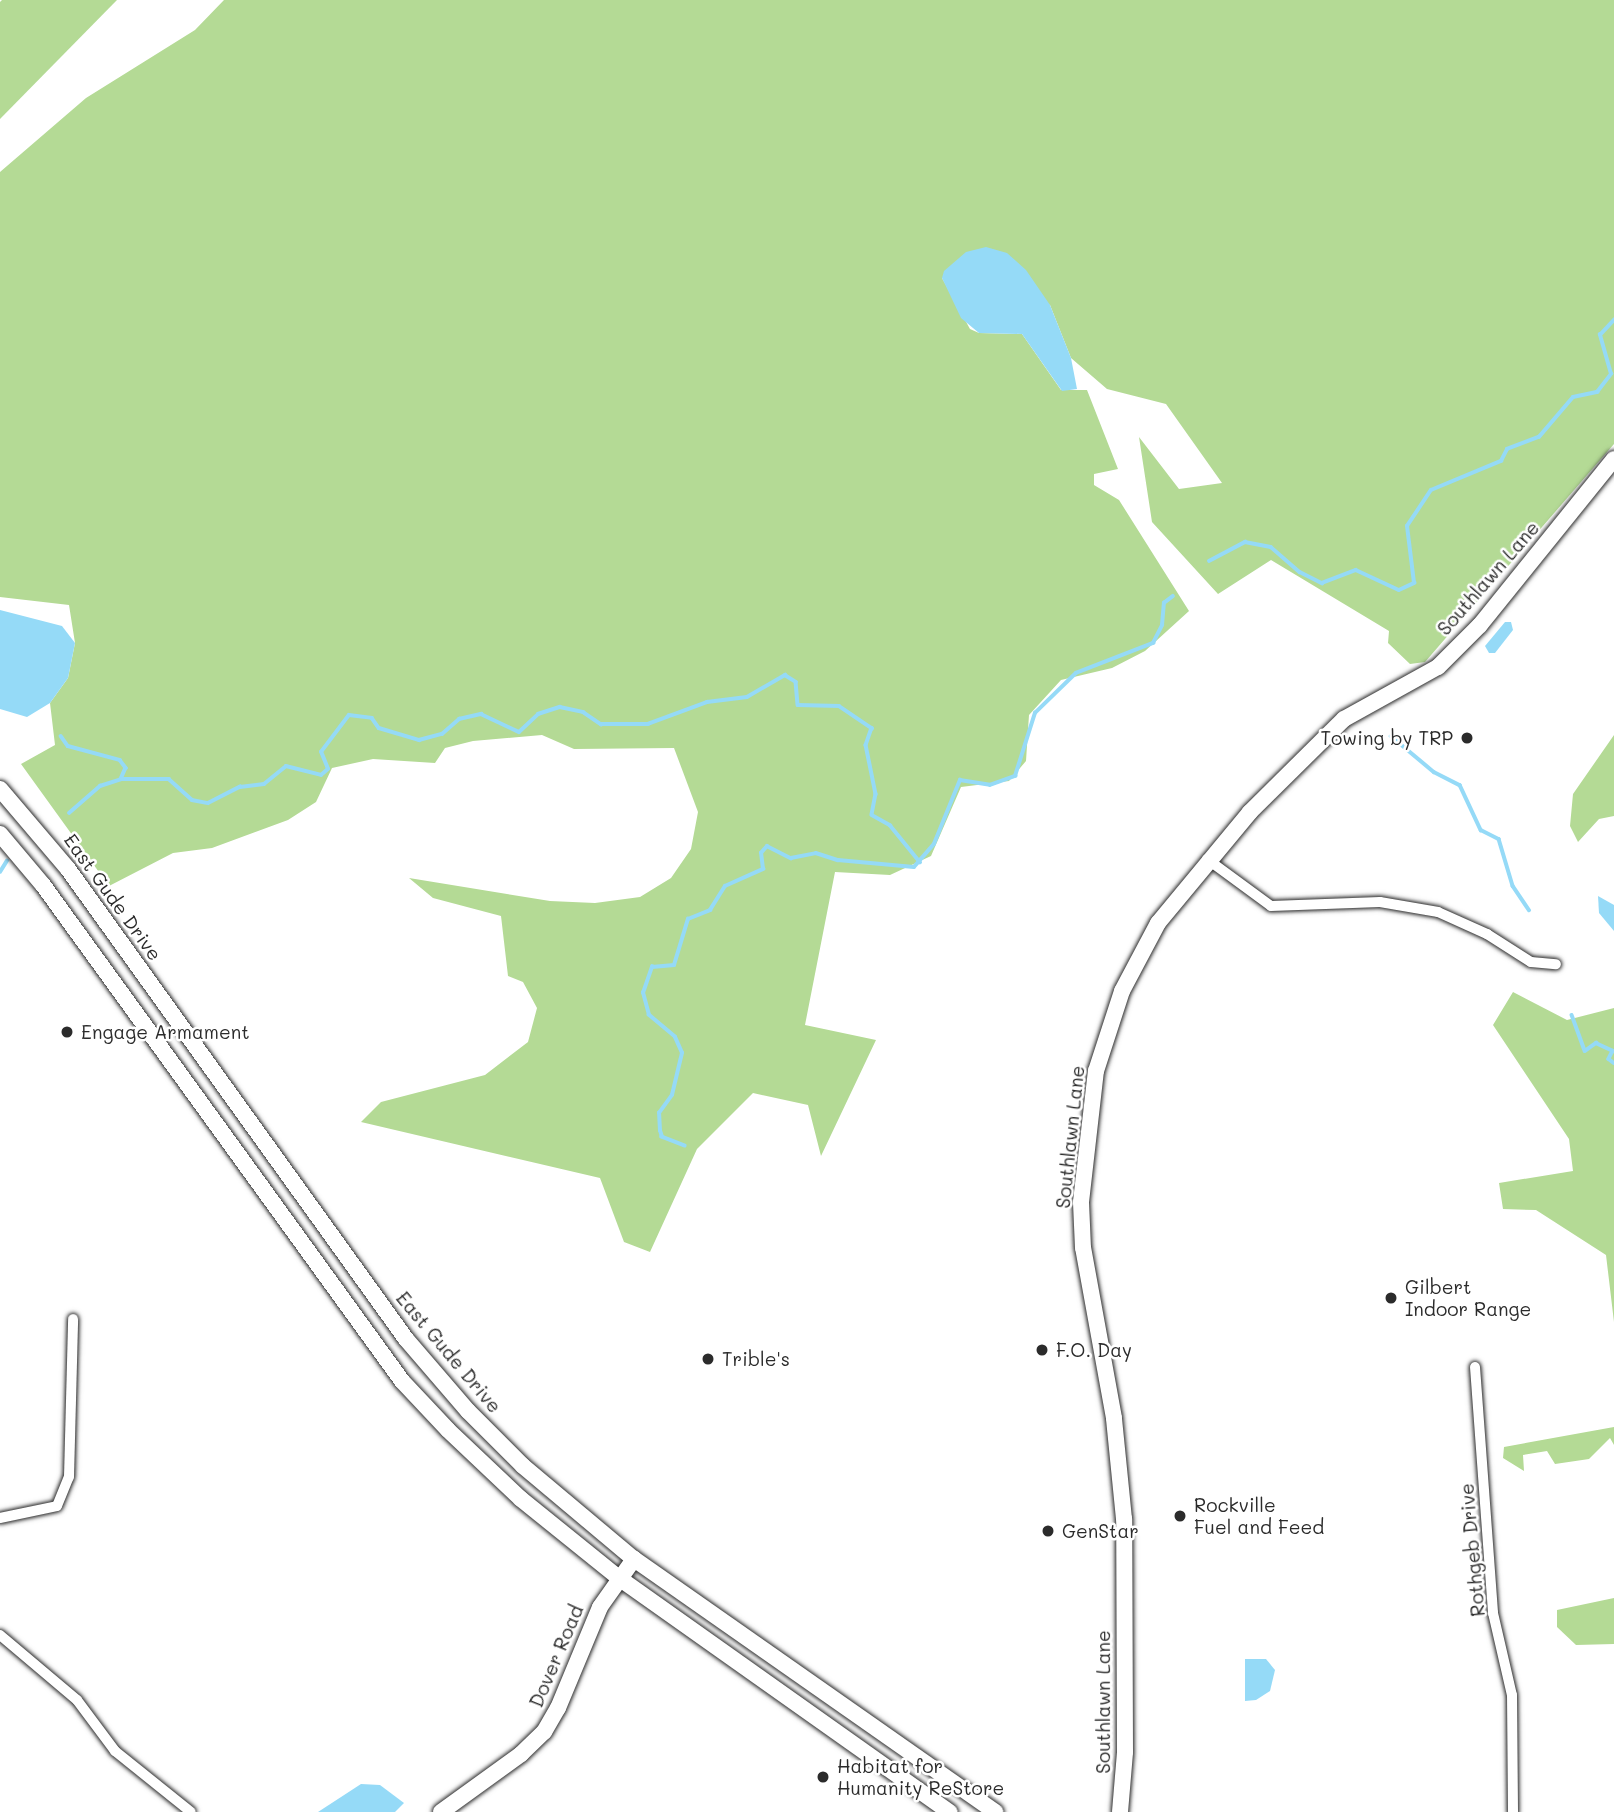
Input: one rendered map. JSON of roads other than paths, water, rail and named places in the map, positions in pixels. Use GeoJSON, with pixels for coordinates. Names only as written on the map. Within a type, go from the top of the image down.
{"type":"FeatureCollection","features":[{"type":"Feature","properties":{"kind":"main road","name":"Southlawn Lane"},"geometry":{"type":"LineString","coordinates":[[1120,1812],[1125,1752],[1124,1519],[1114,1418],[1083,1248],[1081,1202],[1096,1071],[1118,1002],[1158,923],[1207,859],[1344,719],[1368,703],[1417,682],[1455,650],[1614,459]]}},
{"type":"Feature","properties":{"kind":"main road","name":"East Gude Drive"},"geometry":{"type":"LineString","coordinates":[[0,789],[68,869],[406,1339],[523,1465],[634,1559],[995,1812]]}},
{"type":"Feature","properties":{"kind":"main road"},"geometry":{"type":"LineString","coordinates":[[0,834],[43,885],[402,1381],[491,1472],[619,1578],[950,1812]]}},
{"type":"Feature","properties":{"kind":"main road","name":"Dover Road"},"geometry":{"type":"LineString","coordinates":[[441,1812],[521,1754],[544,1732],[558,1708],[600,1607],[634,1559]]}},
{"type":"Feature","properties":{"kind":"street"},"geometry":{"type":"LineString","coordinates":[[1207,859],[1271,906],[1380,902],[1438,912],[1477,928],[1531,961],[1556,964]]}},
{"type":"Feature","properties":{"kind":"street"},"geometry":{"type":"LineString","coordinates":[[0,1518],[57,1506],[69,1477],[73,1320]]}},
{"type":"Feature","properties":{"kind":"street","name":"Rothgeb Drive"},"geometry":{"type":"LineString","coordinates":[[1475,1367],[1493,1613],[1512,1695],[1513,1812]]}},
{"type":"Feature","properties":{"kind":"street"},"geometry":{"type":"LineString","coordinates":[[0,1635],[77,1699],[115,1751],[191,1812]]}},
{"type":"Feature","properties":{"kind":"water"},"geometry":{"type":"Polygon","coordinates":[[[986,247],[1007,253],[1026,270],[1050,305],[1071,358],[1077,389],[1062,391],[1022,334],[979,333],[961,318],[942,278],[944,271],[966,252],[986,247]]]}},
{"type":"Feature","properties":{"kind":"water"},"geometry":{"type":"Polygon","coordinates":[[[0,610],[62,626],[75,643],[68,678],[50,703],[27,717],[0,709],[0,610]]]}},
{"type":"Feature","properties":{"kind":"water"},"geometry":{"type":"Polygon","coordinates":[[[1505,622],[1511,622],[1513,630],[1495,653],[1489,653],[1485,646],[1505,622]]]}},
{"type":"Feature","properties":{"kind":"water"},"geometry":{"type":"Polygon","coordinates":[[[1598,896],[1614,905],[1614,931],[1599,913],[1598,896]]]}},
{"type":"Feature","properties":{"kind":"water"},"geometry":{"type":"Polygon","coordinates":[[[1245,1659],[1266,1659],[1275,1670],[1270,1691],[1256,1700],[1245,1701],[1245,1659]]]}},
{"type":"Feature","properties":{"kind":"water"},"geometry":{"type":"Polygon","coordinates":[[[361,1784],[380,1785],[404,1803],[395,1812],[318,1812],[361,1784]]]}},
{"type":"Feature","properties":{"kind":"waterway"},"geometry":{"type":"LineString","coordinates":[[1209,561],[1245,542],[1271,547],[1300,572],[1322,583],[1356,570],[1399,590],[1414,583],[1407,526],[1431,490],[1501,461],[1507,449],[1539,437],[1573,397],[1597,392],[1611,374],[1600,335],[1614,320]]}},
{"type":"Feature","properties":{"kind":"waterway"},"geometry":{"type":"LineString","coordinates":[[685,1146],[662,1137],[659,1113],[672,1095],[682,1053],[675,1037],[649,1015],[643,993],[652,967],[674,965],[688,919],[710,910],[725,886],[763,869],[761,853],[767,846],[791,858],[816,853],[838,860],[914,867],[934,844],[960,780],[990,785],[1015,776],[1035,713],[1076,673],[1153,643],[1162,625],[1164,603],[1173,596]]}},
{"type":"Feature","properties":{"kind":"waterway"},"geometry":{"type":"LineString","coordinates":[[69,813],[100,786],[121,779],[169,779],[192,800],[208,803],[240,787],[264,784],[286,766],[321,775],[328,769],[321,752],[349,715],[372,718],[379,728],[419,740],[442,734],[459,719],[481,714],[519,732],[538,714],[560,707],[583,712],[601,724],[648,724],[707,702],[747,697],[785,675],[796,682],[798,705],[839,706],[872,728],[866,745],[876,794],[872,815],[890,825],[920,862]]}},
{"type":"Feature","properties":{"kind":"waterway"},"geometry":{"type":"LineString","coordinates":[[61,736],[68,746],[120,760],[126,768],[121,779]]}},
{"type":"Feature","properties":{"kind":"waterway"},"geometry":{"type":"LineString","coordinates":[[1391,736],[1434,772],[1460,785],[1481,830],[1499,839],[1513,886],[1529,910]]}},
{"type":"Feature","properties":{"kind":"waterway"},"geometry":{"type":"LineString","coordinates":[[0,872],[7,861]]}},
{"type":"Feature","properties":{"kind":"waterway"},"geometry":{"type":"LineString","coordinates":[[1572,1015],[1585,1051],[1596,1043],[1613,1051],[1609,1059],[1614,1063]]}},
{"type":"Feature","properties":{"kind":"place","name":"Towing by TRP"},"geometry":{"type":"Point","coordinates":[1467,738]}},
{"type":"Feature","properties":{"kind":"place","name":"Engage Armament"},"geometry":{"type":"Point","coordinates":[67,1032]}},
{"type":"Feature","properties":{"kind":"place","name":"Gilbert Indoor Range"},"geometry":{"type":"Point","coordinates":[1391,1298]}},
{"type":"Feature","properties":{"kind":"place","name":"F.O. Day"},"geometry":{"type":"Point","coordinates":[1042,1350]}},
{"type":"Feature","properties":{"kind":"place","name":"Trible's"},"geometry":{"type":"Point","coordinates":[708,1359]}},
{"type":"Feature","properties":{"kind":"place","name":"Rockville Fuel and Feed"},"geometry":{"type":"Point","coordinates":[1180,1516]}},
{"type":"Feature","properties":{"kind":"place","name":"GenStar"},"geometry":{"type":"Point","coordinates":[1048,1531]}},
{"type":"Feature","properties":{"kind":"place","name":"Habitat for Humanity ReStore"},"geometry":{"type":"Point","coordinates":[823,1777]}}]}
